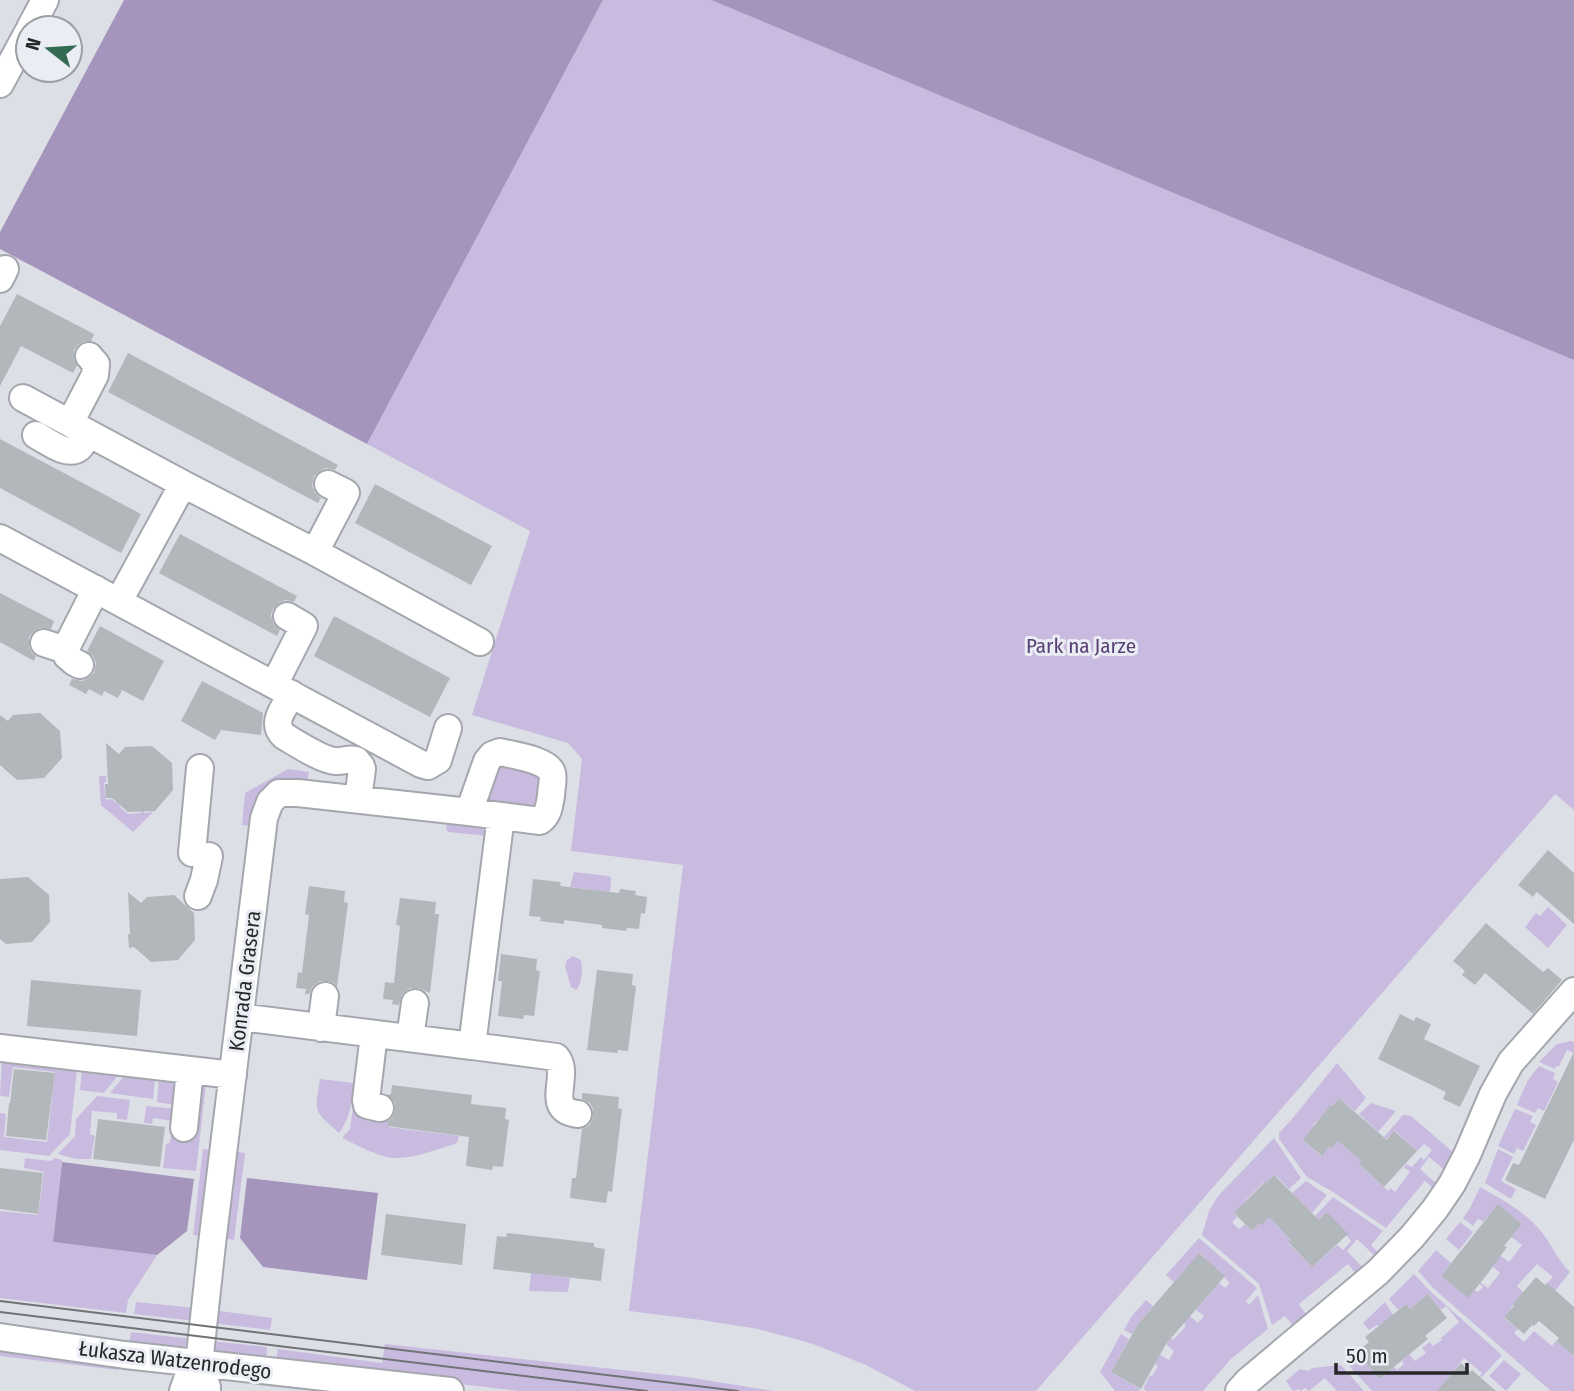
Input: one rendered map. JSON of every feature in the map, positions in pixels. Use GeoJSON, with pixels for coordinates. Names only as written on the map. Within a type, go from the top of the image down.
{"type":"FeatureCollection","features":[{"type":"Feature","properties":{"kind":"street"},"geometry":{"type":"LineString","coordinates":[[0,85],[14,58]]}},
{"type":"Feature","properties":{"kind":"street"},"geometry":{"type":"LineString","coordinates":[[36,435],[62,449],[72,451],[80,447],[79,428],[95,375],[96,364],[89,356]]}},
{"type":"Feature","properties":{"kind":"street"},"geometry":{"type":"LineString","coordinates":[[23,398],[480,642]]}},
{"type":"Feature","properties":{"kind":"street"},"geometry":{"type":"LineString","coordinates":[[120,601],[183,484]]}},
{"type":"Feature","properties":{"kind":"street"},"geometry":{"type":"LineString","coordinates":[[315,552],[346,493]]}},
{"type":"Feature","properties":{"kind":"street"},"geometry":{"type":"LineString","coordinates":[[0,538],[421,764],[428,766],[438,760],[448,727]]}},
{"type":"Feature","properties":{"kind":"street"},"geometry":{"type":"LineString","coordinates":[[63,651],[96,589]]}},
{"type":"Feature","properties":{"kind":"street"},"geometry":{"type":"LineString","coordinates":[[305,626],[283,689],[278,728],[280,733],[328,760],[356,760],[362,769],[358,799]]}},
{"type":"Feature","properties":{"kind":"street","name":"Konrada Grasera"},"geometry":{"type":"LineString","coordinates":[[207,1391],[199,1364],[264,818],[270,802],[276,795],[284,792],[358,799],[469,813],[501,817],[540,821],[546,817],[549,810],[553,774],[549,766],[500,752],[492,755],[487,761],[469,813]]}},
{"type":"Feature","properties":{"kind":"street"},"geometry":{"type":"LineString","coordinates":[[198,896],[204,880],[200,768]]}},
{"type":"Feature","properties":{"kind":"street"},"geometry":{"type":"LineString","coordinates":[[472,1046],[501,817]]}},
{"type":"Feature","properties":{"kind":"street"},"geometry":{"type":"LineString","coordinates":[[321,1028],[325,996]]}},
{"type":"Feature","properties":{"kind":"street"},"geometry":{"type":"LineString","coordinates":[[410,1038],[415,1003]]}},
{"type":"Feature","properties":{"kind":"street"},"geometry":{"type":"LineString","coordinates":[[1238,1391],[1378,1272],[1412,1237],[1452,1184],[1502,1075],[1511,1062],[1568,1006]]}},
{"type":"Feature","properties":{"kind":"street"},"geometry":{"type":"LineString","coordinates":[[240,1017],[556,1057],[562,1066],[560,1104],[570,1113],[578,1114]]}},
{"type":"Feature","properties":{"kind":"street"},"geometry":{"type":"LineString","coordinates":[[374,1034],[366,1100],[368,1105],[380,1108]]}},
{"type":"Feature","properties":{"kind":"street"},"geometry":{"type":"LineString","coordinates":[[0,1048],[233,1075]]}},
{"type":"Feature","properties":{"kind":"street"},"geometry":{"type":"LineString","coordinates":[[184,1128],[190,1070]]}},
{"type":"Feature","properties":{"kind":"street","name":"Łukasza Watzenrodego"},"geometry":{"type":"LineString","coordinates":[[9,1337],[199,1364],[450,1391]]}},
{"type":"Feature","properties":{"kind":"street","name":"Konrada Grasera"},"geometry":{"type":"LineString","coordinates":[[183,1391],[187,1380],[199,1364]]}},
{"type":"Feature","properties":{"kind":"green space","name":"Park na Jarze"},"geometry":{"type":"Polygon","coordinates":[[[603,0],[711,0],[1574,360],[1574,810],[1555,794],[1036,1391],[915,1391],[866,1365],[813,1344],[758,1329],[629,1311],[683,865],[571,851],[582,759],[568,743],[472,715],[530,531],[367,444],[603,0]]]}},
{"type":"Feature","properties":{"kind":"green space"},"geometry":{"type":"Polygon","coordinates":[[[496,765],[535,770],[544,782],[535,809],[485,805],[496,765]]]}},
{"type":"Feature","properties":{"kind":"green space"},"geometry":{"type":"Polygon","coordinates":[[[288,769],[309,772],[307,784],[254,827],[242,825],[245,793],[288,769]]]}},
{"type":"Feature","properties":{"kind":"green space"},"geometry":{"type":"Polygon","coordinates":[[[99,776],[106,776],[106,800],[112,799],[116,803],[119,800],[122,802],[119,806],[128,814],[141,813],[141,808],[144,813],[153,812],[133,832],[101,805],[99,776]]]}},
{"type":"Feature","properties":{"kind":"green space"},"geometry":{"type":"Polygon","coordinates":[[[448,819],[483,826],[488,836],[448,832],[448,819]]]}},
{"type":"Feature","properties":{"kind":"green space"},"geometry":{"type":"Polygon","coordinates":[[[574,872],[609,876],[610,892],[570,887],[574,872]]]}},
{"type":"Feature","properties":{"kind":"green space"},"geometry":{"type":"Polygon","coordinates":[[[1548,907],[1567,925],[1548,948],[1525,927],[1536,913],[1540,916],[1548,907]]]}},
{"type":"Feature","properties":{"kind":"green space"},"geometry":{"type":"Polygon","coordinates":[[[573,956],[581,960],[582,964],[581,980],[576,990],[571,987],[565,966],[567,960],[573,956]]]}},
{"type":"Feature","properties":{"kind":"green space"},"geometry":{"type":"Polygon","coordinates":[[[1574,1042],[1574,1053],[1567,1050],[1555,1069],[1539,1062],[1557,1044],[1574,1042]]]}},
{"type":"Feature","properties":{"kind":"green space"},"geometry":{"type":"Polygon","coordinates":[[[2,1060],[77,1069],[70,1134],[49,1156],[0,1150],[0,1113],[6,1114],[4,1137],[47,1142],[55,1072],[13,1067],[9,1097],[0,1096],[2,1060]]]}},
{"type":"Feature","properties":{"kind":"green space"},"geometry":{"type":"Polygon","coordinates":[[[363,1060],[357,1114],[388,1119],[388,1127],[459,1136],[458,1141],[419,1155],[392,1158],[342,1138],[350,1129],[359,1061],[363,1060]]]}},
{"type":"Feature","properties":{"kind":"green space"},"geometry":{"type":"Polygon","coordinates":[[[1337,1063],[1366,1098],[1355,1111],[1339,1098],[1313,1125],[1303,1140],[1321,1156],[1338,1141],[1361,1161],[1359,1164],[1388,1191],[1391,1188],[1395,1192],[1410,1172],[1404,1167],[1406,1164],[1412,1167],[1421,1157],[1424,1160],[1432,1150],[1424,1144],[1417,1151],[1395,1131],[1387,1139],[1384,1137],[1403,1115],[1411,1116],[1454,1153],[1446,1171],[1429,1157],[1420,1169],[1438,1185],[1436,1191],[1425,1181],[1386,1228],[1307,1177],[1279,1139],[1279,1133],[1337,1063]]]}},
{"type":"Feature","properties":{"kind":"green space"},"geometry":{"type":"Polygon","coordinates":[[[1539,1066],[1555,1073],[1553,1079],[1558,1082],[1544,1111],[1538,1108],[1535,1113],[1517,1105],[1528,1080],[1539,1066]]]}},
{"type":"Feature","properties":{"kind":"green space"},"geometry":{"type":"Polygon","coordinates":[[[82,1070],[120,1073],[104,1093],[80,1090],[82,1070]]]}},
{"type":"Feature","properties":{"kind":"green space"},"geometry":{"type":"Polygon","coordinates":[[[125,1075],[155,1078],[153,1099],[110,1093],[125,1075]]]}},
{"type":"Feature","properties":{"kind":"green space"},"geometry":{"type":"Polygon","coordinates":[[[159,1079],[177,1081],[174,1105],[157,1102],[159,1079]]]}},
{"type":"Feature","properties":{"kind":"green space"},"geometry":{"type":"Polygon","coordinates":[[[320,1079],[354,1083],[347,1120],[340,1132],[317,1110],[320,1079]]]}},
{"type":"Feature","properties":{"kind":"green space"},"geometry":{"type":"Polygon","coordinates":[[[198,1083],[206,1084],[196,1171],[163,1168],[173,1121],[153,1118],[152,1124],[144,1123],[146,1106],[177,1109],[198,1083]]]}},
{"type":"Feature","properties":{"kind":"green space"},"geometry":{"type":"Polygon","coordinates":[[[97,1096],[130,1100],[127,1120],[117,1119],[117,1113],[92,1111],[90,1134],[95,1136],[91,1159],[76,1159],[58,1154],[75,1136],[76,1119],[97,1096]]]}},
{"type":"Feature","properties":{"kind":"green space"},"geometry":{"type":"Polygon","coordinates":[[[1371,1103],[1396,1111],[1378,1132],[1359,1114],[1371,1103]]]}},
{"type":"Feature","properties":{"kind":"green space"},"geometry":{"type":"Polygon","coordinates":[[[1515,1109],[1533,1116],[1530,1122],[1536,1125],[1523,1151],[1517,1148],[1514,1154],[1498,1146],[1515,1109]]]}},
{"type":"Feature","properties":{"kind":"green space"},"geometry":{"type":"Polygon","coordinates":[[[1274,1138],[1301,1178],[1289,1189],[1275,1175],[1264,1182],[1234,1213],[1237,1217],[1232,1222],[1239,1229],[1245,1224],[1252,1231],[1269,1217],[1291,1240],[1288,1243],[1312,1267],[1337,1245],[1343,1250],[1351,1241],[1327,1212],[1319,1220],[1315,1216],[1333,1197],[1383,1231],[1371,1245],[1380,1255],[1377,1258],[1357,1239],[1347,1251],[1364,1269],[1356,1274],[1348,1264],[1299,1304],[1307,1316],[1294,1327],[1285,1316],[1272,1325],[1259,1284],[1202,1235],[1209,1211],[1218,1196],[1274,1138]]]}},
{"type":"Feature","properties":{"kind":"green space"},"geometry":{"type":"Polygon","coordinates":[[[203,1149],[216,1151],[203,1224],[198,1234],[205,1235],[204,1237],[193,1235],[203,1149]]]}},
{"type":"Feature","properties":{"kind":"green space"},"geometry":{"type":"Polygon","coordinates":[[[1498,1149],[1513,1157],[1501,1181],[1516,1189],[1511,1199],[1485,1183],[1498,1149]]]}},
{"type":"Feature","properties":{"kind":"green space"},"geometry":{"type":"Polygon","coordinates":[[[232,1151],[245,1153],[234,1240],[221,1238],[232,1151]]]}},
{"type":"Feature","properties":{"kind":"green space"},"geometry":{"type":"Polygon","coordinates":[[[25,1158],[62,1160],[53,1242],[157,1255],[128,1300],[126,1313],[0,1298],[0,1211],[38,1215],[44,1172],[24,1168],[25,1158]]]}},
{"type":"Feature","properties":{"kind":"green space"},"geometry":{"type":"Polygon","coordinates":[[[1306,1181],[1327,1195],[1312,1213],[1292,1193],[1306,1181]]]}},
{"type":"Feature","properties":{"kind":"green space"},"geometry":{"type":"Polygon","coordinates":[[[1480,1187],[1534,1223],[1570,1272],[1555,1291],[1547,1283],[1553,1277],[1537,1264],[1517,1286],[1523,1292],[1504,1318],[1518,1329],[1514,1333],[1524,1342],[1534,1331],[1552,1346],[1556,1341],[1574,1356],[1574,1391],[1551,1391],[1433,1288],[1418,1271],[1436,1250],[1451,1263],[1441,1276],[1468,1297],[1474,1290],[1478,1292],[1483,1287],[1477,1280],[1488,1288],[1500,1273],[1490,1264],[1498,1254],[1509,1262],[1522,1245],[1511,1237],[1522,1224],[1498,1205],[1483,1222],[1478,1219],[1473,1226],[1463,1218],[1480,1187]]]}},
{"type":"Feature","properties":{"kind":"green space"},"geometry":{"type":"Polygon","coordinates":[[[1460,1222],[1473,1232],[1459,1250],[1446,1239],[1460,1222]]]}},
{"type":"Feature","properties":{"kind":"green space"},"geometry":{"type":"Polygon","coordinates":[[[1199,1238],[1257,1288],[1246,1301],[1249,1305],[1258,1295],[1268,1329],[1231,1359],[1203,1391],[1147,1391],[1143,1389],[1158,1366],[1155,1364],[1160,1355],[1169,1360],[1174,1351],[1166,1344],[1186,1326],[1184,1323],[1190,1316],[1198,1323],[1204,1316],[1196,1310],[1219,1283],[1225,1288],[1230,1283],[1200,1253],[1174,1282],[1166,1275],[1199,1238]]]}},
{"type":"Feature","properties":{"kind":"green space"},"geometry":{"type":"Polygon","coordinates":[[[531,1273],[570,1278],[568,1292],[529,1291],[531,1273]]]}},
{"type":"Feature","properties":{"kind":"green space"},"geometry":{"type":"Polygon","coordinates":[[[1414,1274],[1502,1355],[1482,1377],[1482,1373],[1464,1358],[1438,1391],[1372,1391],[1344,1360],[1357,1352],[1379,1379],[1391,1364],[1397,1370],[1409,1354],[1415,1361],[1426,1353],[1422,1348],[1430,1342],[1433,1346],[1442,1340],[1441,1338],[1459,1322],[1446,1306],[1441,1310],[1428,1294],[1410,1309],[1406,1304],[1398,1310],[1389,1299],[1414,1274]]]}},
{"type":"Feature","properties":{"kind":"green space"},"geometry":{"type":"Polygon","coordinates":[[[1146,1300],[1153,1306],[1132,1334],[1124,1330],[1131,1317],[1146,1300]]]}},
{"type":"Feature","properties":{"kind":"green space"},"geometry":{"type":"Polygon","coordinates":[[[136,1302],[196,1308],[195,1321],[134,1314],[136,1302]]]}},
{"type":"Feature","properties":{"kind":"green space"},"geometry":{"type":"Polygon","coordinates":[[[1385,1302],[1395,1318],[1382,1329],[1377,1325],[1369,1330],[1363,1323],[1385,1302]]]}},
{"type":"Feature","properties":{"kind":"green space"},"geometry":{"type":"Polygon","coordinates":[[[212,1310],[272,1318],[270,1330],[211,1323],[212,1310]]]}},
{"type":"Feature","properties":{"kind":"green space"},"geometry":{"type":"Polygon","coordinates":[[[131,1332],[192,1339],[178,1350],[129,1345],[131,1332]]]}},
{"type":"Feature","properties":{"kind":"green space"},"geometry":{"type":"Polygon","coordinates":[[[1121,1334],[1129,1339],[1111,1372],[1140,1389],[1139,1391],[1115,1391],[1100,1372],[1121,1334]]]}},
{"type":"Feature","properties":{"kind":"green space"},"geometry":{"type":"Polygon","coordinates":[[[211,1341],[267,1347],[266,1361],[217,1354],[211,1341]]]}},
{"type":"Feature","properties":{"kind":"green space"},"geometry":{"type":"Polygon","coordinates":[[[385,1344],[687,1377],[773,1391],[519,1391],[276,1362],[278,1349],[382,1363],[385,1344]]]}},
{"type":"Feature","properties":{"kind":"green space"},"geometry":{"type":"Polygon","coordinates":[[[0,1348],[119,1363],[118,1370],[0,1356],[0,1348]]]}},
{"type":"Feature","properties":{"kind":"green space"},"geometry":{"type":"Polygon","coordinates":[[[1504,1360],[1521,1374],[1506,1391],[1489,1376],[1504,1360]]]}},
{"type":"Feature","properties":{"kind":"green space"},"geometry":{"type":"Polygon","coordinates":[[[1341,1365],[1364,1391],[1337,1391],[1325,1378],[1309,1391],[1305,1388],[1293,1391],[1286,1381],[1300,1369],[1309,1371],[1312,1368],[1341,1365]]]}},
{"type":"Feature","properties":{"kind":"shaded area"},"geometry":{"type":"Polygon","coordinates":[[[124,0],[603,0],[367,444],[0,249],[0,232],[79,84],[84,84],[84,75],[124,0]]]}},
{"type":"Feature","properties":{"kind":"shaded area"},"geometry":{"type":"Polygon","coordinates":[[[711,0],[1574,0],[1574,360],[711,0]]]}},
{"type":"Feature","properties":{"kind":"shaded area"},"geometry":{"type":"Polygon","coordinates":[[[62,1162],[194,1179],[187,1231],[157,1255],[53,1242],[62,1162]]]}},
{"type":"Feature","properties":{"kind":"shaded area"},"geometry":{"type":"Polygon","coordinates":[[[247,1178],[378,1193],[367,1280],[263,1267],[240,1238],[247,1178]]]}},
{"type":"Feature","properties":{"kind":"building"},"geometry":{"type":"Polygon","coordinates":[[[17,294],[94,334],[91,341],[79,344],[74,350],[77,366],[73,373],[21,346],[0,386],[0,326],[17,294]]]}},
{"type":"Feature","properties":{"kind":"building"},"geometry":{"type":"Polygon","coordinates":[[[128,353],[338,465],[335,470],[326,468],[314,476],[312,486],[321,498],[318,503],[108,392],[128,353]]]}},
{"type":"Feature","properties":{"kind":"building"},"geometry":{"type":"Polygon","coordinates":[[[0,439],[141,514],[121,553],[0,488],[0,439]]]}},
{"type":"Feature","properties":{"kind":"building"},"geometry":{"type":"Polygon","coordinates":[[[375,484],[492,546],[471,585],[355,523],[375,484]]]}},
{"type":"Feature","properties":{"kind":"building"},"geometry":{"type":"Polygon","coordinates":[[[180,534],[297,596],[294,602],[280,602],[273,609],[273,623],[280,630],[277,636],[159,573],[180,534]]]}},
{"type":"Feature","properties":{"kind":"building"},"geometry":{"type":"Polygon","coordinates":[[[0,593],[54,621],[51,629],[40,628],[29,637],[29,647],[36,656],[34,661],[0,642],[0,593]]]}},
{"type":"Feature","properties":{"kind":"building"},"geometry":{"type":"Polygon","coordinates":[[[334,616],[450,678],[430,717],[314,656],[334,616]]]}},
{"type":"Feature","properties":{"kind":"building"},"geometry":{"type":"Polygon","coordinates":[[[100,626],[164,661],[143,701],[122,690],[118,698],[104,691],[102,696],[89,689],[86,694],[69,685],[72,679],[82,681],[94,673],[96,663],[87,651],[100,626]]]}},
{"type":"Feature","properties":{"kind":"building"},"geometry":{"type":"Polygon","coordinates":[[[202,681],[263,713],[261,735],[221,730],[215,740],[181,721],[202,681]]]}},
{"type":"Feature","properties":{"kind":"building"},"geometry":{"type":"Polygon","coordinates":[[[40,713],[60,731],[62,758],[44,778],[17,780],[0,765],[0,715],[8,721],[13,715],[40,713]]]}},
{"type":"Feature","properties":{"kind":"building"},"geometry":{"type":"Polygon","coordinates":[[[106,743],[119,754],[125,747],[152,746],[172,763],[173,790],[155,811],[128,812],[112,798],[106,798],[106,743]]]}},
{"type":"Feature","properties":{"kind":"building"},"geometry":{"type":"Polygon","coordinates":[[[1548,850],[1574,873],[1574,924],[1537,892],[1533,897],[1518,885],[1548,850]]]}},
{"type":"Feature","properties":{"kind":"building"},"geometry":{"type":"Polygon","coordinates":[[[28,877],[49,895],[50,922],[32,942],[6,944],[0,939],[0,879],[28,877]]]}},
{"type":"Feature","properties":{"kind":"building"},"geometry":{"type":"Polygon","coordinates":[[[533,879],[561,882],[560,886],[619,893],[620,889],[636,891],[635,895],[647,897],[645,914],[641,913],[639,929],[627,928],[626,931],[564,920],[564,924],[540,921],[541,917],[529,916],[533,879]]]}},
{"type":"Feature","properties":{"kind":"building"},"geometry":{"type":"Polygon","coordinates":[[[309,886],[345,891],[344,902],[348,903],[337,987],[334,983],[320,981],[313,986],[309,994],[305,994],[306,989],[296,988],[298,972],[302,973],[309,915],[305,914],[309,886]]]}},
{"type":"Feature","properties":{"kind":"building"},"geometry":{"type":"Polygon","coordinates":[[[128,892],[141,903],[147,897],[174,895],[194,913],[195,940],[178,960],[151,962],[134,947],[129,948],[128,892]]]}},
{"type":"Feature","properties":{"kind":"building"},"geometry":{"type":"Polygon","coordinates":[[[400,898],[436,902],[435,914],[439,914],[430,993],[410,988],[402,994],[399,1005],[392,1004],[393,1000],[383,999],[385,982],[394,983],[400,898]]]}},
{"type":"Feature","properties":{"kind":"building"},"geometry":{"type":"Polygon","coordinates":[[[1486,923],[1543,972],[1548,968],[1562,980],[1533,1014],[1485,973],[1475,985],[1462,975],[1465,971],[1453,961],[1486,923]]]}},
{"type":"Feature","properties":{"kind":"building"},"geometry":{"type":"Polygon","coordinates":[[[501,954],[537,959],[536,970],[540,971],[534,1016],[524,1015],[523,1019],[498,1016],[502,981],[498,981],[501,954]]]}},
{"type":"Feature","properties":{"kind":"building"},"geometry":{"type":"Polygon","coordinates":[[[597,970],[633,974],[632,985],[636,986],[628,1051],[618,1050],[617,1053],[587,1050],[597,970]]]}},
{"type":"Feature","properties":{"kind":"building"},"geometry":{"type":"Polygon","coordinates":[[[31,980],[141,990],[137,1036],[27,1026],[31,980]]]}},
{"type":"Feature","properties":{"kind":"building"},"geometry":{"type":"Polygon","coordinates":[[[1400,1014],[1414,1021],[1416,1017],[1431,1024],[1424,1039],[1480,1066],[1460,1107],[1443,1099],[1446,1092],[1378,1059],[1400,1014]]]}},
{"type":"Feature","properties":{"kind":"building"},"geometry":{"type":"Polygon","coordinates":[[[1574,1052],[1574,1140],[1545,1199],[1505,1180],[1513,1163],[1519,1165],[1574,1052]]]}},
{"type":"Feature","properties":{"kind":"building"},"geometry":{"type":"Polygon","coordinates":[[[14,1069],[55,1073],[46,1140],[6,1136],[14,1069]]]}},
{"type":"Feature","properties":{"kind":"building"},"geometry":{"type":"Polygon","coordinates":[[[392,1085],[472,1095],[471,1104],[506,1108],[505,1119],[509,1120],[503,1167],[493,1166],[492,1170],[466,1166],[469,1137],[387,1126],[395,1111],[395,1103],[387,1095],[391,1094],[392,1085]]]}},
{"type":"Feature","properties":{"kind":"building"},"geometry":{"type":"Polygon","coordinates":[[[582,1093],[619,1097],[618,1108],[622,1109],[612,1192],[608,1191],[606,1203],[570,1198],[572,1178],[576,1178],[582,1129],[590,1125],[593,1117],[593,1109],[590,1103],[582,1099],[582,1093]]]}},
{"type":"Feature","properties":{"kind":"building"},"geometry":{"type":"Polygon","coordinates":[[[1339,1098],[1387,1140],[1394,1131],[1417,1151],[1384,1187],[1359,1164],[1361,1161],[1338,1141],[1322,1156],[1303,1140],[1330,1105],[1339,1098]]]}},
{"type":"Feature","properties":{"kind":"building"},"geometry":{"type":"Polygon","coordinates":[[[98,1119],[165,1127],[160,1167],[93,1159],[98,1119]]]}},
{"type":"Feature","properties":{"kind":"building"},"geometry":{"type":"Polygon","coordinates":[[[0,1168],[43,1173],[38,1214],[0,1209],[0,1168]]]}},
{"type":"Feature","properties":{"kind":"building"},"geometry":{"type":"Polygon","coordinates":[[[1274,1175],[1319,1220],[1327,1212],[1348,1234],[1312,1267],[1269,1217],[1252,1231],[1234,1213],[1274,1175]]]}},
{"type":"Feature","properties":{"kind":"building"},"geometry":{"type":"Polygon","coordinates":[[[1498,1204],[1522,1224],[1468,1298],[1441,1276],[1498,1204]]]}},
{"type":"Feature","properties":{"kind":"building"},"geometry":{"type":"Polygon","coordinates":[[[386,1214],[466,1224],[462,1265],[381,1255],[386,1214]]]}},
{"type":"Feature","properties":{"kind":"building"},"geometry":{"type":"Polygon","coordinates":[[[507,1233],[594,1243],[594,1247],[605,1249],[601,1281],[493,1269],[497,1236],[506,1237],[507,1233]]]}},
{"type":"Feature","properties":{"kind":"building"},"geometry":{"type":"Polygon","coordinates":[[[1199,1253],[1225,1276],[1166,1344],[1141,1389],[1111,1372],[1138,1324],[1199,1253]]]}},
{"type":"Feature","properties":{"kind":"building"},"geometry":{"type":"Polygon","coordinates":[[[1536,1277],[1545,1285],[1547,1283],[1574,1307],[1574,1356],[1556,1341],[1559,1338],[1539,1321],[1524,1334],[1504,1317],[1536,1277]]]}},
{"type":"Feature","properties":{"kind":"building"},"geometry":{"type":"Polygon","coordinates":[[[1428,1294],[1447,1318],[1425,1336],[1428,1339],[1379,1379],[1357,1352],[1369,1342],[1365,1337],[1406,1304],[1410,1309],[1428,1294]]]}},
{"type":"Feature","properties":{"kind":"building"},"geometry":{"type":"Polygon","coordinates":[[[1461,1363],[1470,1372],[1472,1370],[1496,1391],[1437,1391],[1461,1363]]]}},
{"type":"Feature","properties":{"kind":"tram line"},"geometry":{"type":"LineString","coordinates":[[0,1301],[738,1391]]}},
{"type":"Feature","properties":{"kind":"tram line"},"geometry":{"type":"LineString","coordinates":[[0,1312],[647,1391]]}}]}
